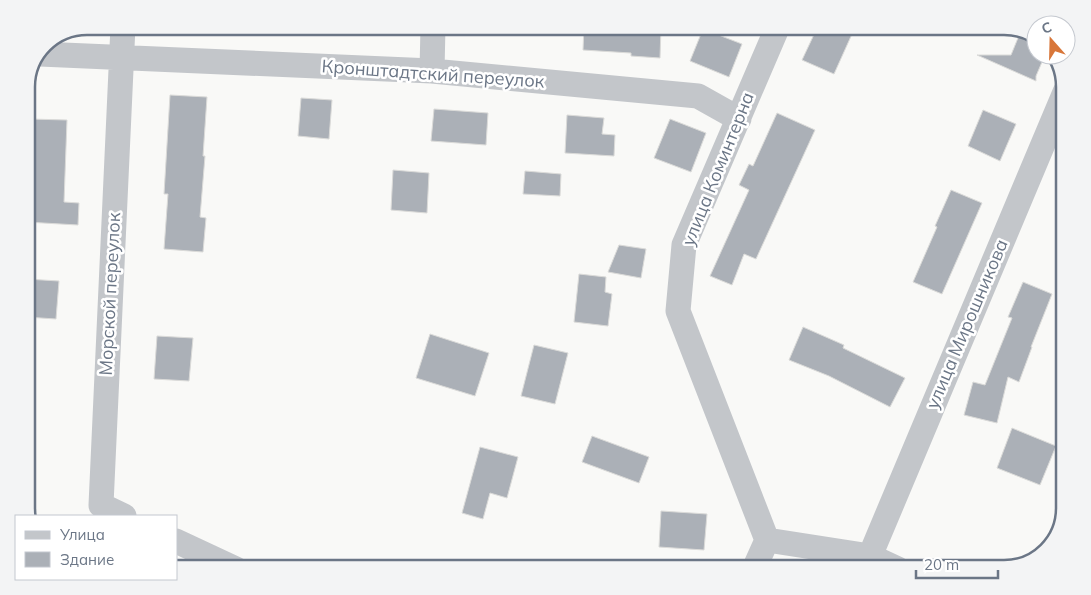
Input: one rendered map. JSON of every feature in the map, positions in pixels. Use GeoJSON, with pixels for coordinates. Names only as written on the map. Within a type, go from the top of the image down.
{"type":"FeatureCollection","features":[{"type":"Feature","properties":{"kind":"street","name":"Морской переулок"},"geometry":{"type":"LineString","coordinates":[[122,515],[100,505],[123,35]]}},
{"type":"Feature","properties":{"kind":"street"},"geometry":{"type":"LineString","coordinates":[[432,71],[434,35]]}},
{"type":"Feature","properties":{"kind":"street","name":"улица Коминтерна"},"geometry":{"type":"LineString","coordinates":[[767,540],[678,311],[684,245],[774,35]]}},
{"type":"Feature","properties":{"kind":"street"},"geometry":{"type":"LineString","coordinates":[[48,54],[122,57]]}},
{"type":"Feature","properties":{"kind":"street","name":"Кронштадтский переулок"},"geometry":{"type":"LineString","coordinates":[[122,57],[432,71],[698,96],[739,119]]}},
{"type":"Feature","properties":{"kind":"street","name":"улица Мирошникова"},"geometry":{"type":"LineString","coordinates":[[870,556],[1056,111]]}},
{"type":"Feature","properties":{"kind":"street"},"geometry":{"type":"LineString","coordinates":[[758,560],[767,540],[870,556],[879,560]]}},
{"type":"Feature","properties":{"kind":"street"},"geometry":{"type":"LineString","coordinates":[[178,542],[217,560]]}},
{"type":"Feature","properties":{"kind":"building"},"geometry":{"type":"Polygon","coordinates":[[[584,35],[661,35],[660,58],[631,56],[631,53],[583,50],[584,35]]]}},
{"type":"Feature","properties":{"kind":"building"},"geometry":{"type":"Polygon","coordinates":[[[701,35],[719,35],[742,44],[729,77],[690,61],[701,35]]]}},
{"type":"Feature","properties":{"kind":"building"},"geometry":{"type":"Polygon","coordinates":[[[814,35],[852,35],[834,74],[802,60],[814,35]]]}},
{"type":"Feature","properties":{"kind":"building"},"geometry":{"type":"Polygon","coordinates":[[[1018,37],[1026,40],[1026,65],[1041,65],[1036,81],[977,55],[1011,55],[1018,37]]]}},
{"type":"Feature","properties":{"kind":"building"},"geometry":{"type":"Polygon","coordinates":[[[170,95],[207,97],[200,217],[206,218],[203,252],[164,249],[168,194],[164,194],[170,95]]]}},
{"type":"Feature","properties":{"kind":"building"},"geometry":{"type":"Polygon","coordinates":[[[301,98],[332,100],[329,139],[298,136],[301,98]]]}},
{"type":"Feature","properties":{"kind":"building"},"geometry":{"type":"Polygon","coordinates":[[[434,109],[488,113],[486,145],[431,141],[434,109]]]}},
{"type":"Feature","properties":{"kind":"building"},"geometry":{"type":"Polygon","coordinates":[[[983,110],[1016,124],[1000,161],[968,146],[983,110]]]}},
{"type":"Feature","properties":{"kind":"building"},"geometry":{"type":"Polygon","coordinates":[[[777,113],[815,130],[756,259],[744,254],[732,285],[710,276],[749,190],[739,185],[749,164],[753,166],[777,113]]]}},
{"type":"Feature","properties":{"kind":"building"},"geometry":{"type":"Polygon","coordinates":[[[567,115],[604,118],[602,134],[615,135],[614,156],[565,153],[567,115]]]}},
{"type":"Feature","properties":{"kind":"building"},"geometry":{"type":"Polygon","coordinates":[[[35,119],[67,120],[64,202],[79,203],[78,225],[35,223],[35,119]]]}},
{"type":"Feature","properties":{"kind":"building"},"geometry":{"type":"Polygon","coordinates":[[[670,119],[706,133],[691,172],[654,158],[670,119]]]}},
{"type":"Feature","properties":{"kind":"building"},"geometry":{"type":"Polygon","coordinates":[[[393,170],[429,173],[427,213],[391,210],[393,170]]]}},
{"type":"Feature","properties":{"kind":"building"},"geometry":{"type":"Polygon","coordinates":[[[525,171],[561,174],[560,196],[523,194],[525,171]]]}},
{"type":"Feature","properties":{"kind":"building"},"geometry":{"type":"Polygon","coordinates":[[[951,190],[982,203],[942,294],[913,282],[951,190]]]}},
{"type":"Feature","properties":{"kind":"building"},"geometry":{"type":"Polygon","coordinates":[[[619,245],[646,249],[641,278],[608,272],[619,245]]]}},
{"type":"Feature","properties":{"kind":"building"},"geometry":{"type":"Polygon","coordinates":[[[579,274],[606,277],[605,292],[612,294],[608,326],[574,322],[579,274]]]}},
{"type":"Feature","properties":{"kind":"building"},"geometry":{"type":"Polygon","coordinates":[[[35,280],[59,281],[56,319],[35,318],[35,280]]]}},
{"type":"Feature","properties":{"kind":"building"},"geometry":{"type":"Polygon","coordinates":[[[1023,282],[1052,294],[1019,382],[1008,377],[997,423],[964,415],[973,382],[985,385],[1012,318],[1008,317],[1023,282]]]}},
{"type":"Feature","properties":{"kind":"building"},"geometry":{"type":"Polygon","coordinates":[[[803,327],[844,345],[843,348],[905,378],[890,407],[829,376],[789,360],[803,327]]]}},
{"type":"Feature","properties":{"kind":"building"},"geometry":{"type":"Polygon","coordinates":[[[430,334],[489,353],[475,396],[416,378],[430,334]]]}},
{"type":"Feature","properties":{"kind":"building"},"geometry":{"type":"Polygon","coordinates":[[[157,336],[193,338],[189,381],[154,379],[157,336]]]}},
{"type":"Feature","properties":{"kind":"building"},"geometry":{"type":"Polygon","coordinates":[[[534,345],[568,353],[555,404],[521,396],[534,345]]]}},
{"type":"Feature","properties":{"kind":"building"},"geometry":{"type":"Polygon","coordinates":[[[1012,428],[1056,446],[1040,485],[997,468],[1012,428]]]}},
{"type":"Feature","properties":{"kind":"building"},"geometry":{"type":"Polygon","coordinates":[[[592,436],[649,457],[639,483],[582,462],[592,436]]]}},
{"type":"Feature","properties":{"kind":"building"},"geometry":{"type":"Polygon","coordinates":[[[480,447],[518,457],[507,498],[490,493],[483,519],[462,513],[480,447]]]}},
{"type":"Feature","properties":{"kind":"building"},"geometry":{"type":"Polygon","coordinates":[[[661,511],[707,514],[704,550],[659,547],[661,511]]]}}]}
